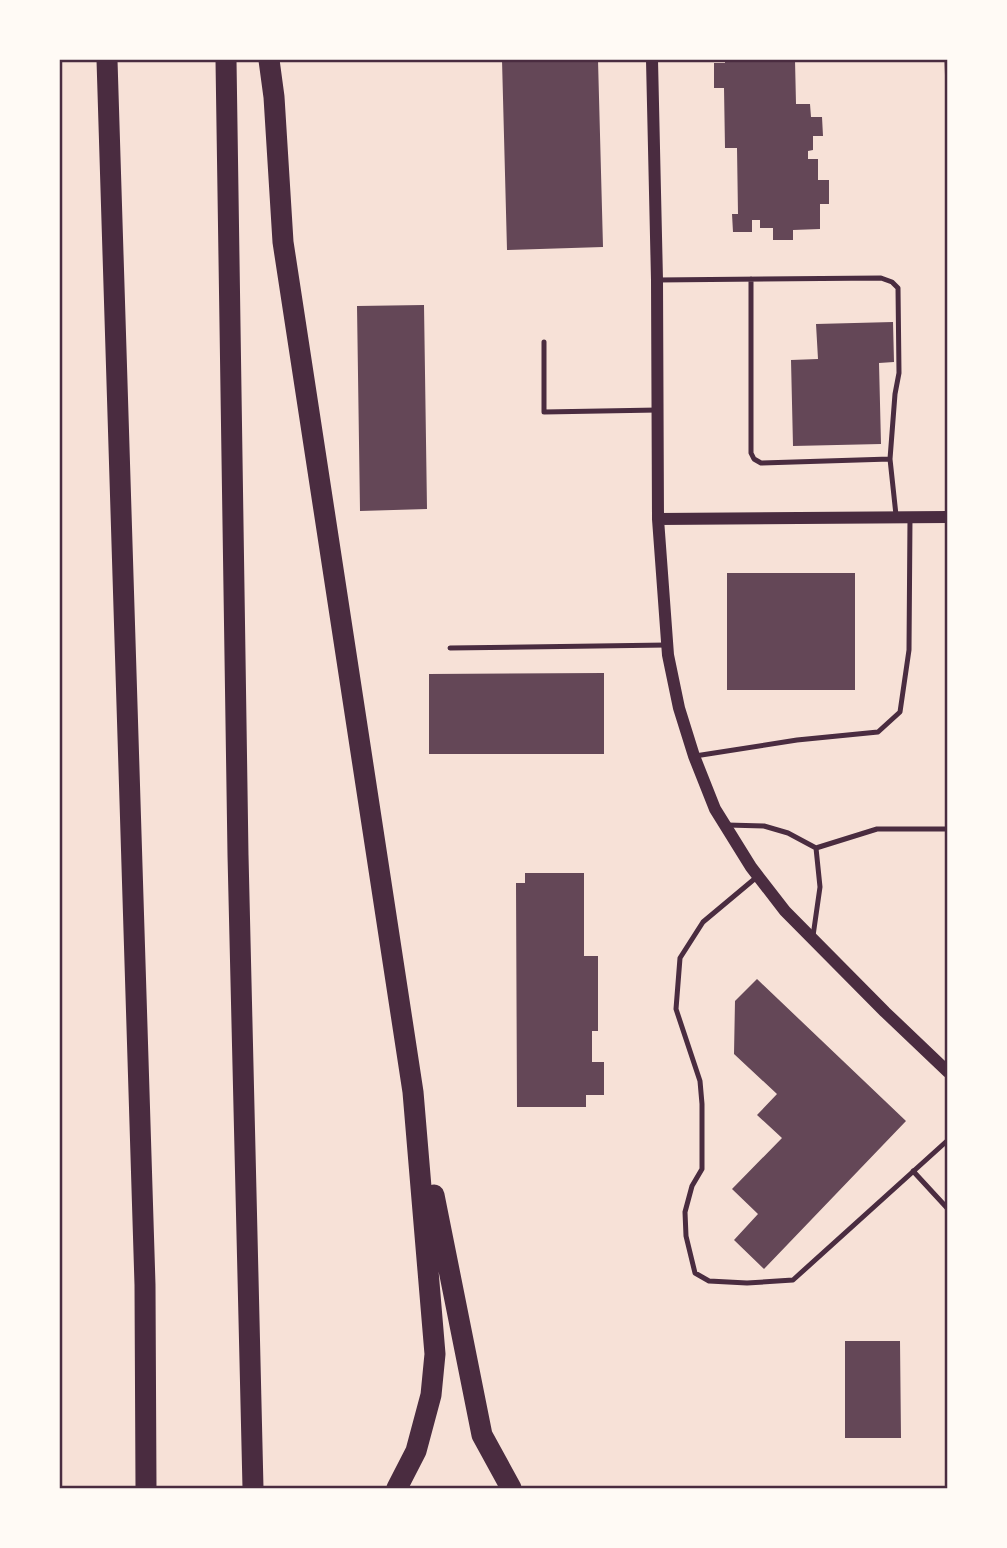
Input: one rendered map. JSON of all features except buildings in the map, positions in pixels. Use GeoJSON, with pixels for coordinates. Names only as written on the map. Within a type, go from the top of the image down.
{"type":"FeatureCollection","features":[{"type":"Feature","properties":{"kind":"highway"},"geometry":{"type":"LineString","coordinates":[[107,60],[145,1271],[146,1489]]}},
{"type":"Feature","properties":{"kind":"highway"},"geometry":{"type":"LineString","coordinates":[[226,60],[237,827],[253,1489]]}},
{"type":"Feature","properties":{"kind":"highway"},"geometry":{"type":"LineString","coordinates":[[269,60],[274,97],[283,242],[413,1092],[482,1435],[510,1489]]}},
{"type":"Feature","properties":{"kind":"highway"},"geometry":{"type":"LineString","coordinates":[[397,1489],[416,1451],[431,1395],[435,1354],[413,1092]]}},
{"type":"Feature","properties":{"kind":"street"},"geometry":{"type":"LineString","coordinates":[[652,60],[657,280],[658,519],[667,655],[679,708],[715,810],[758,876],[785,911],[947,1072]]}},
{"type":"Feature","properties":{"kind":"street"},"geometry":{"type":"LineString","coordinates":[[658,519],[947,517]]}},
{"type":"Feature","properties":{"kind":"lane"},"geometry":{"type":"LineString","coordinates":[[947,60],[947,90]]}},
{"type":"Feature","properties":{"kind":"lane"},"geometry":{"type":"LineString","coordinates":[[657,280],[881,278],[892,282],[898,288],[900,373],[895,394],[890,459],[896,518]]}},
{"type":"Feature","properties":{"kind":"lane"},"geometry":{"type":"LineString","coordinates":[[751,279],[751,453],[754,459],[761,463],[890,459]]}},
{"type":"Feature","properties":{"kind":"lane"},"geometry":{"type":"LineString","coordinates":[[544,342],[544,412],[658,410]]}},
{"type":"Feature","properties":{"kind":"lane"},"geometry":{"type":"LineString","coordinates":[[694,756],[797,740],[878,733],[900,712],[909,650],[910,518]]}},
{"type":"Feature","properties":{"kind":"lane"},"geometry":{"type":"LineString","coordinates":[[450,648],[667,645]]}},
{"type":"Feature","properties":{"kind":"lane"},"geometry":{"type":"LineString","coordinates":[[725,825],[764,826],[788,833],[816,848],[877,829],[947,829]]}},
{"type":"Feature","properties":{"kind":"lane"},"geometry":{"type":"LineString","coordinates":[[813,939],[820,887],[816,848]]}},
{"type":"Feature","properties":{"kind":"lane"},"geometry":{"type":"LineString","coordinates":[[758,876],[703,922],[680,958],[677,1009],[700,1081],[702,1104],[702,1168],[692,1186],[685,1212],[686,1236],[695,1273],[709,1281],[747,1283],[793,1280],[947,1140]]}},
{"type":"Feature","properties":{"kind":"lane"},"geometry":{"type":"LineString","coordinates":[[913,1171],[947,1209]]}}]}
